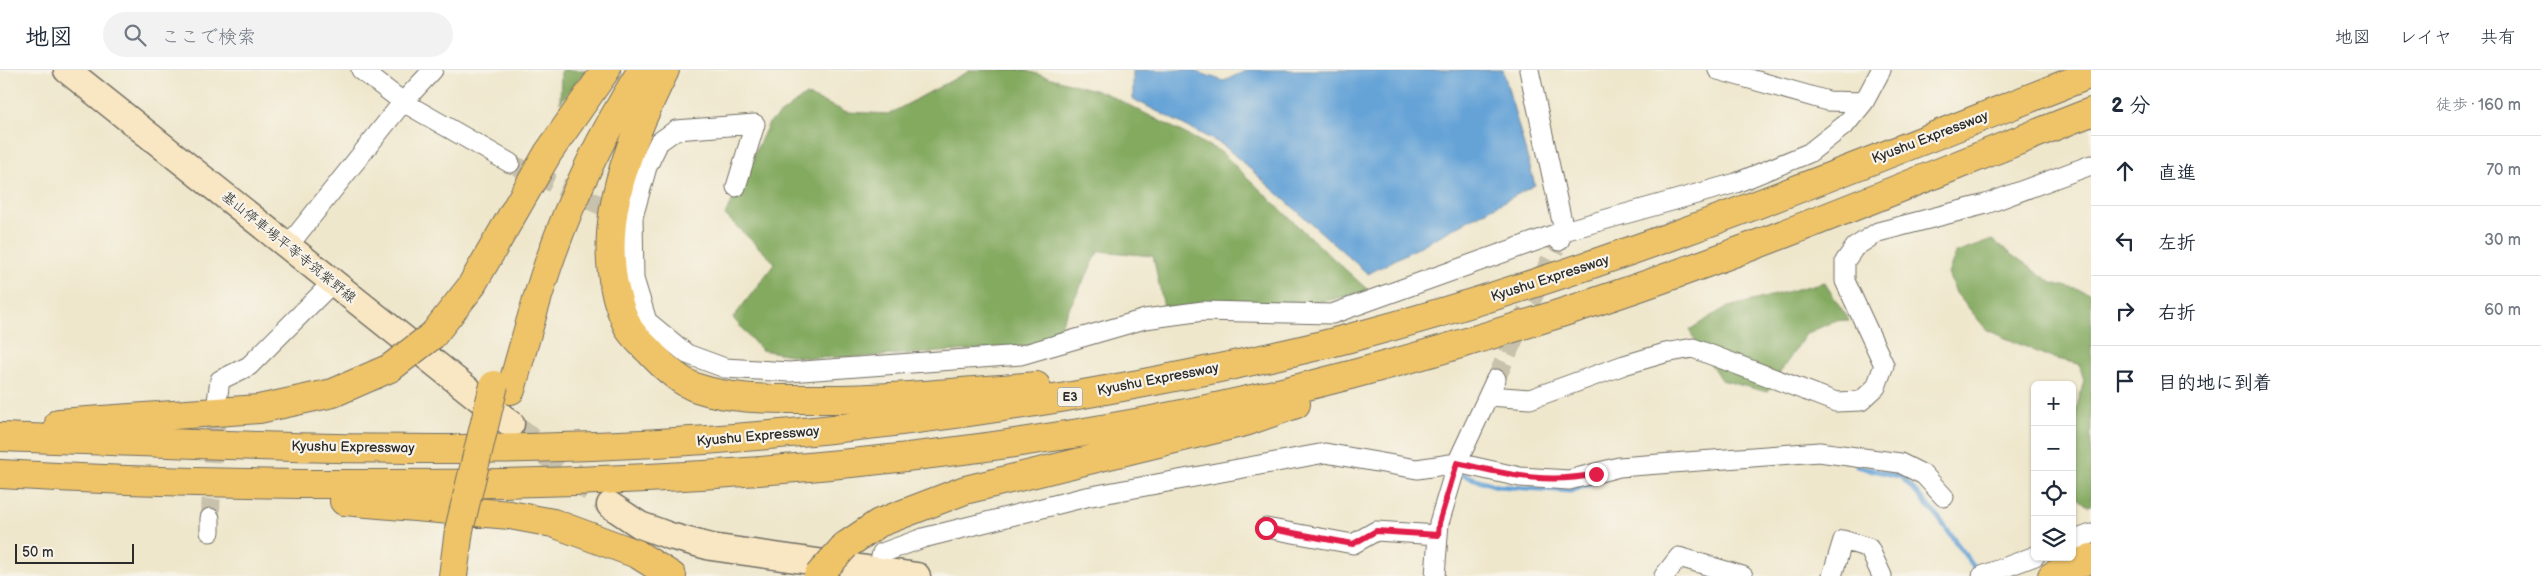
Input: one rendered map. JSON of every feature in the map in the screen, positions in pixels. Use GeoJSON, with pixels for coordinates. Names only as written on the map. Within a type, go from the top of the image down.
{"type":"FeatureCollection","features":[{"type":"Feature","properties":{"kind":"main road","name":"基山停車場平等寺筑紫野線"},"geometry":{"type":"LineString","coordinates":[[67,70],[511,424]]}},
{"type":"Feature","properties":{"kind":"main road"},"geometry":{"type":"LineString","coordinates":[[0,426],[259,409],[332,393],[390,368],[433,335],[470,288],[548,153],[606,70]]}},
{"type":"Feature","properties":{"kind":"main road"},"geometry":{"type":"LineString","coordinates":[[453,576],[468,532],[502,387],[534,264],[568,176],[610,94],[625,70]]}},
{"type":"Feature","properties":{"kind":"main road"},"geometry":{"type":"LineString","coordinates":[[502,387],[548,265],[583,182],[623,100],[642,70]]}},
{"type":"Feature","properties":{"kind":"main road"},"geometry":{"type":"LineString","coordinates":[[665,70],[645,110],[624,167],[612,214],[609,248],[612,282],[630,330],[661,364],[696,388],[756,399],[866,400],[1189,374]]}},
{"type":"Feature","properties":{"kind":"main road","name":"Kyushu Expressway"},"geometry":{"type":"LineString","coordinates":[[0,437],[280,446],[524,448],[737,439],[934,419],[1189,374],[1344,339],[1472,304],[1593,265],[1722,218],[2091,74]]}},
{"type":"Feature","properties":{"kind":"main road"},"geometry":{"type":"LineString","coordinates":[[818,576],[845,546],[879,523],[965,490],[1245,422],[1481,338],[1601,300],[1736,251],[2091,112]]}},
{"type":"Feature","properties":{"kind":"main road"},"geometry":{"type":"LineString","coordinates":[[0,474],[152,482],[523,484],[729,475],[841,464],[1054,436],[1184,413],[1348,375],[1481,338]]}},
{"type":"Feature","properties":{"kind":"main road"},"geometry":{"type":"LineString","coordinates":[[152,482],[277,496],[510,515],[552,523],[598,538],[637,554],[672,576]]}},
{"type":"Feature","properties":{"kind":"main road"},"geometry":{"type":"LineString","coordinates":[[610,505],[640,525],[670,536],[711,547],[877,573],[917,576]]}},
{"type":"Feature","properties":{"kind":"main road"},"geometry":{"type":"LineString","coordinates":[[468,532],[470,576]]}},
{"type":"Feature","properties":{"kind":"main road"},"geometry":{"type":"LineString","coordinates":[[2052,576],[2091,558]]}},
{"type":"Feature","properties":{"kind":"main road"},"geometry":{"type":"LineString","coordinates":[[2085,576],[2091,573]]}},
{"type":"Feature","properties":{"kind":"street"},"geometry":{"type":"LineString","coordinates":[[361,70],[403,102],[510,163]]}},
{"type":"Feature","properties":{"kind":"street"},"geometry":{"type":"LineString","coordinates":[[288,246],[403,102],[433,70]]}},
{"type":"Feature","properties":{"kind":"street"},"geometry":{"type":"LineString","coordinates":[[1529,70],[1564,232],[1555,249]]}},
{"type":"Feature","properties":{"kind":"street"},"geometry":{"type":"LineString","coordinates":[[1718,70],[1828,101],[1864,102]]}},
{"type":"Feature","properties":{"kind":"street"},"geometry":{"type":"LineString","coordinates":[[736,187],[755,124],[676,130],[659,142],[627,216],[634,279],[647,321],[687,354],[725,368],[789,372],[1021,355],[1145,319],[1203,311],[1332,314],[1564,232],[1736,183],[1809,153],[1846,124],[1864,102],[1881,70]]}},
{"type":"Feature","properties":{"kind":"street"},"geometry":{"type":"LineString","coordinates":[[1436,576],[1439,523],[1457,463],[1492,388],[1530,398],[1665,353],[1693,348],[1836,402],[1861,401],[1876,387],[1884,365],[1844,281],[1845,261],[1855,247],[1878,232],[1986,204],[2091,164]]}},
{"type":"Feature","properties":{"kind":"street"},"geometry":{"type":"LineString","coordinates":[[217,402],[220,380],[249,366],[333,282]]}},
{"type":"Feature","properties":{"kind":"street"},"geometry":{"type":"LineString","coordinates":[[877,573],[882,553],[923,538],[1086,497],[1229,469],[1325,453],[1417,469],[1457,463],[1520,478],[1569,480],[1620,467],[1819,452],[1900,462],[1924,475],[1944,497]]}},
{"type":"Feature","properties":{"kind":"street"},"geometry":{"type":"LineString","coordinates":[[1266,528],[1353,544],[1376,531],[1438,535]]}},
{"type":"Feature","properties":{"kind":"street"},"geometry":{"type":"LineString","coordinates":[[2076,540],[2091,534]]}},
{"type":"Feature","properties":{"kind":"street"},"geometry":{"type":"LineString","coordinates":[[1832,576],[1843,540],[1869,548],[1882,576]]}},
{"type":"Feature","properties":{"kind":"street"},"geometry":{"type":"LineString","coordinates":[[1664,576],[1679,557],[1742,576]]}},
{"type":"Feature","properties":{"kind":"street"},"geometry":{"type":"LineString","coordinates":[[1982,576],[2031,558]]}},
{"type":"Feature","properties":{"kind":"green space"},"geometry":{"type":"Polygon","coordinates":[[[561,70],[586,70],[560,103],[561,70]]]}},
{"type":"Feature","properties":{"kind":"green space"},"geometry":{"type":"Polygon","coordinates":[[[971,70],[1023,70],[1105,93],[1221,152],[1369,291],[1286,310],[1165,312],[1153,256],[1099,251],[1050,345],[862,357],[808,358],[761,350],[733,318],[775,263],[725,215],[769,123],[806,95],[847,112],[889,114],[971,70]]]}},
{"type":"Feature","properties":{"kind":"green space"},"geometry":{"type":"Polygon","coordinates":[[[1992,240],[2052,283],[2091,293],[2091,505],[2088,506],[2076,497],[2076,410],[2084,380],[2079,364],[2049,357],[1987,330],[1956,293],[1948,274],[1956,253],[1992,240]]]}},
{"type":"Feature","properties":{"kind":"green space"},"geometry":{"type":"Polygon","coordinates":[[[1824,282],[1849,320],[1834,321],[1806,334],[1767,392],[1721,380],[1689,330],[1725,308],[1824,282]]]}},
{"type":"Feature","properties":{"kind":"water"},"geometry":{"type":"Polygon","coordinates":[[[1133,70],[1191,70],[1224,81],[1247,70],[1503,70],[1535,185],[1368,274],[1223,145],[1133,99],[1133,70]]]}},
{"type":"Feature","properties":{"kind":"waterway"},"geometry":{"type":"LineString","coordinates":[[1857,466],[1902,477],[1938,517],[1975,569]]}},
{"type":"Feature","properties":{"kind":"waterway"},"geometry":{"type":"LineString","coordinates":[[1460,474],[1497,486],[1571,491],[1596,482]]}},
{"type":"Feature","properties":{"kind":"tunnel"},"geometry":{"type":"LineString","coordinates":[[510,163],[621,215]]}},
{"type":"Feature","properties":{"kind":"tunnel"},"geometry":{"type":"LineString","coordinates":[[1496,379],[1555,249]]}},
{"type":"Feature","properties":{"kind":"tunnel"},"geometry":{"type":"LineString","coordinates":[[210,518],[217,401]]}},
{"type":"Feature","properties":{"kind":"tunnel"},"geometry":{"type":"LineString","coordinates":[[511,424],[610,505]]}},
{"type":"Feature","properties":{"kind":"route"},"geometry":{"type":"LineString","coordinates":[[1266,528],[1353,544],[1376,531],[1438,535],[1439,523],[1457,463],[1520,478],[1569,480],[1596,474]]}}]}
